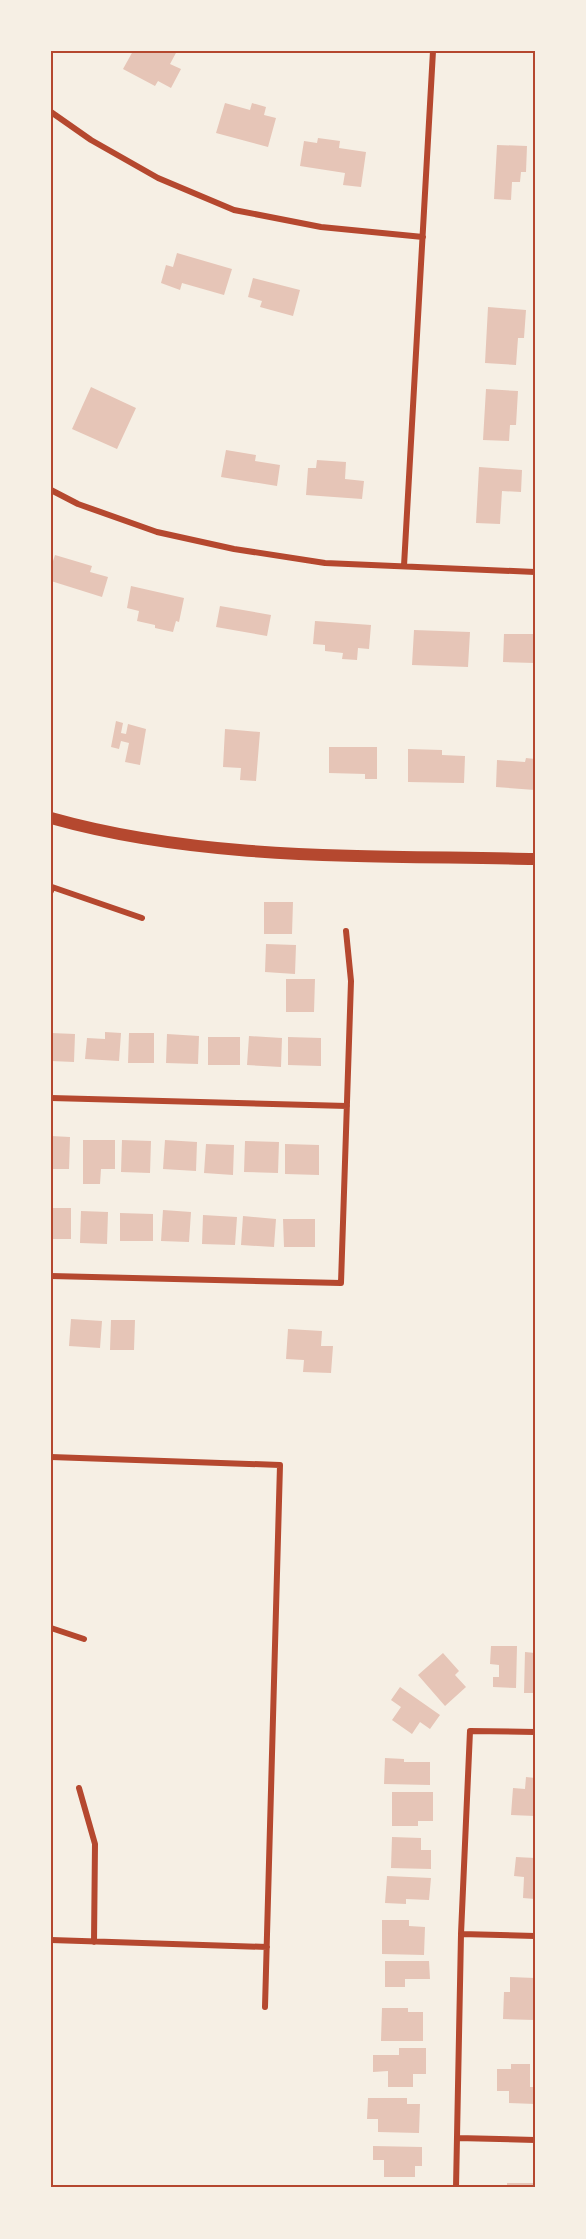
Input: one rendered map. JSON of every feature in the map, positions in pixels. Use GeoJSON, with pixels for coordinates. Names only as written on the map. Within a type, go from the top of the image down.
{"type":"FeatureCollection","features":[{"type":"Feature","properties":{"kind":"main road"},"geometry":{"type":"LineString","coordinates":[[51,818],[141,838],[205,846],[280,852],[535,859]]}},
{"type":"Feature","properties":{"kind":"street"},"geometry":{"type":"LineString","coordinates":[[404,566],[433,51]]}},
{"type":"Feature","properties":{"kind":"street"},"geometry":{"type":"LineString","coordinates":[[51,112],[91,140],[158,178],[234,210],[321,227],[423,237]]}},
{"type":"Feature","properties":{"kind":"street"},"geometry":{"type":"LineString","coordinates":[[51,490],[78,504],[157,532],[234,549],[325,563],[535,572]]}},
{"type":"Feature","properties":{"kind":"street"},"geometry":{"type":"LineString","coordinates":[[51,891],[52,887],[142,918]]}},
{"type":"Feature","properties":{"kind":"street"},"geometry":{"type":"LineString","coordinates":[[51,1276],[341,1283],[351,981],[346,931]]}},
{"type":"Feature","properties":{"kind":"street"},"geometry":{"type":"LineString","coordinates":[[51,1098],[347,1106]]}},
{"type":"Feature","properties":{"kind":"street"},"geometry":{"type":"LineString","coordinates":[[51,1457],[280,1465],[265,2007]]}},
{"type":"Feature","properties":{"kind":"street"},"geometry":{"type":"LineString","coordinates":[[51,1628],[84,1639]]}},
{"type":"Feature","properties":{"kind":"street"},"geometry":{"type":"LineString","coordinates":[[456,2188],[461,1934],[470,1731],[535,1732]]}},
{"type":"Feature","properties":{"kind":"street"},"geometry":{"type":"LineString","coordinates":[[79,1788],[95,1844],[94,1941]]}},
{"type":"Feature","properties":{"kind":"street"},"geometry":{"type":"LineString","coordinates":[[461,1934],[535,1936]]}},
{"type":"Feature","properties":{"kind":"street"},"geometry":{"type":"LineString","coordinates":[[51,1940],[267,1947]]}},
{"type":"Feature","properties":{"kind":"street"},"geometry":{"type":"LineString","coordinates":[[457,2138],[535,2140]]}},
{"type":"Feature","properties":{"kind":"building"},"geometry":{"type":"Polygon","coordinates":[[[133,51],[177,51],[170,64],[181,69],[171,88],[158,81],[155,86],[123,69],[133,51]]]}},
{"type":"Feature","properties":{"kind":"building"},"geometry":{"type":"Polygon","coordinates":[[[225,103],[250,110],[252,103],[266,107],[264,115],[276,118],[268,147],[216,133],[225,103]]]}},
{"type":"Feature","properties":{"kind":"building"},"geometry":{"type":"Polygon","coordinates":[[[318,138],[340,141],[339,148],[366,152],[361,187],[343,185],[345,173],[300,166],[304,141],[317,143],[318,138]]]}},
{"type":"Feature","properties":{"kind":"building"},"geometry":{"type":"Polygon","coordinates":[[[497,145],[527,146],[526,172],[521,172],[520,182],[512,182],[511,200],[494,199],[497,145]]]}},
{"type":"Feature","properties":{"kind":"building"},"geometry":{"type":"Polygon","coordinates":[[[177,253],[232,269],[224,295],[182,283],[180,290],[161,283],[166,265],[173,267],[177,253]]]}},
{"type":"Feature","properties":{"kind":"building"},"geometry":{"type":"Polygon","coordinates":[[[253,278],[300,290],[293,316],[260,307],[262,301],[248,297],[253,278]]]}},
{"type":"Feature","properties":{"kind":"building"},"geometry":{"type":"Polygon","coordinates":[[[488,307],[526,310],[524,338],[518,338],[516,365],[485,363],[488,307]]]}},
{"type":"Feature","properties":{"kind":"building"},"geometry":{"type":"Polygon","coordinates":[[[91,387],[136,408],[117,449],[72,429],[91,387]]]}},
{"type":"Feature","properties":{"kind":"building"},"geometry":{"type":"Polygon","coordinates":[[[486,389],[518,391],[516,425],[510,425],[509,441],[483,440],[486,389]]]}},
{"type":"Feature","properties":{"kind":"building"},"geometry":{"type":"Polygon","coordinates":[[[226,450],[256,455],[255,461],[280,465],[277,486],[221,477],[226,450]]]}},
{"type":"Feature","properties":{"kind":"building"},"geometry":{"type":"Polygon","coordinates":[[[317,460],[346,462],[345,479],[364,481],[362,499],[306,495],[308,468],[316,468],[317,460]]]}},
{"type":"Feature","properties":{"kind":"building"},"geometry":{"type":"Polygon","coordinates":[[[479,467],[522,470],[521,492],[502,491],[500,524],[476,523],[479,467]]]}},
{"type":"Feature","properties":{"kind":"building"},"geometry":{"type":"Polygon","coordinates":[[[55,555],[92,566],[90,572],[108,577],[102,597],[51,581],[51,567],[55,555]]]}},
{"type":"Feature","properties":{"kind":"building"},"geometry":{"type":"Polygon","coordinates":[[[131,586],[184,598],[179,622],[176,621],[173,632],[137,621],[139,611],[127,608],[131,586]]]}},
{"type":"Feature","properties":{"kind":"building"},"geometry":{"type":"Polygon","coordinates":[[[220,606],[271,615],[267,636],[216,627],[220,606]]]}},
{"type":"Feature","properties":{"kind":"building"},"geometry":{"type":"Polygon","coordinates":[[[315,621],[371,625],[369,649],[358,648],[357,660],[342,659],[343,653],[325,651],[325,645],[313,644],[315,621]]]}},
{"type":"Feature","properties":{"kind":"building"},"geometry":{"type":"Polygon","coordinates":[[[414,630],[470,632],[468,667],[412,665],[414,630]]]}},
{"type":"Feature","properties":{"kind":"building"},"geometry":{"type":"Polygon","coordinates":[[[504,634],[535,634],[535,663],[503,662],[504,634]]]}},
{"type":"Feature","properties":{"kind":"building"},"geometry":{"type":"Polygon","coordinates":[[[116,721],[123,723],[121,733],[126,734],[128,724],[146,729],[140,765],[125,762],[129,743],[121,741],[119,749],[111,747],[116,721]]]}},
{"type":"Feature","properties":{"kind":"building"},"geometry":{"type":"Polygon","coordinates":[[[225,729],[260,732],[256,781],[240,780],[241,768],[223,767],[225,729]]]}},
{"type":"Feature","properties":{"kind":"building"},"geometry":{"type":"Polygon","coordinates":[[[329,747],[377,747],[377,779],[365,779],[365,774],[329,773],[329,747]]]}},
{"type":"Feature","properties":{"kind":"building"},"geometry":{"type":"Polygon","coordinates":[[[408,749],[442,750],[442,755],[465,756],[464,783],[408,782],[408,749]]]}},
{"type":"Feature","properties":{"kind":"building"},"geometry":{"type":"Polygon","coordinates":[[[526,758],[535,759],[535,790],[496,787],[497,760],[525,762],[526,758]]]}},
{"type":"Feature","properties":{"kind":"building"},"geometry":{"type":"Polygon","coordinates":[[[264,902],[293,902],[292,934],[264,934],[264,902]]]}},
{"type":"Feature","properties":{"kind":"building"},"geometry":{"type":"Polygon","coordinates":[[[266,944],[296,945],[295,974],[265,972],[266,944]]]}},
{"type":"Feature","properties":{"kind":"building"},"geometry":{"type":"Polygon","coordinates":[[[286,979],[315,979],[314,1012],[286,1012],[286,979]]]}},
{"type":"Feature","properties":{"kind":"building"},"geometry":{"type":"Polygon","coordinates":[[[105,1032],[121,1033],[119,1061],[85,1059],[87,1038],[105,1039],[105,1032]]]}},
{"type":"Feature","properties":{"kind":"building"},"geometry":{"type":"Polygon","coordinates":[[[51,1033],[75,1034],[74,1062],[51,1061],[51,1033]]]}},
{"type":"Feature","properties":{"kind":"building"},"geometry":{"type":"Polygon","coordinates":[[[129,1033],[154,1033],[154,1063],[128,1063],[129,1033]]]}},
{"type":"Feature","properties":{"kind":"building"},"geometry":{"type":"Polygon","coordinates":[[[167,1034],[199,1036],[198,1064],[166,1063],[167,1034]]]}},
{"type":"Feature","properties":{"kind":"building"},"geometry":{"type":"Polygon","coordinates":[[[249,1036],[282,1038],[281,1067],[247,1065],[249,1036]]]}},
{"type":"Feature","properties":{"kind":"building"},"geometry":{"type":"Polygon","coordinates":[[[208,1037],[240,1037],[240,1065],[208,1065],[208,1037]]]}},
{"type":"Feature","properties":{"kind":"building"},"geometry":{"type":"Polygon","coordinates":[[[288,1037],[321,1038],[321,1066],[288,1065],[288,1037]]]}},
{"type":"Feature","properties":{"kind":"building"},"geometry":{"type":"Polygon","coordinates":[[[51,1136],[70,1137],[69,1169],[51,1169],[51,1136]]]}},
{"type":"Feature","properties":{"kind":"building"},"geometry":{"type":"Polygon","coordinates":[[[83,1140],[115,1140],[115,1169],[101,1169],[100,1184],[83,1184],[83,1140]]]}},
{"type":"Feature","properties":{"kind":"building"},"geometry":{"type":"Polygon","coordinates":[[[122,1140],[151,1141],[150,1173],[121,1172],[122,1140]]]}},
{"type":"Feature","properties":{"kind":"building"},"geometry":{"type":"Polygon","coordinates":[[[165,1140],[197,1142],[196,1171],[163,1169],[165,1140]]]}},
{"type":"Feature","properties":{"kind":"building"},"geometry":{"type":"Polygon","coordinates":[[[245,1141],[279,1142],[278,1173],[244,1172],[245,1141]]]}},
{"type":"Feature","properties":{"kind":"building"},"geometry":{"type":"Polygon","coordinates":[[[206,1144],[234,1145],[233,1175],[204,1173],[206,1144]]]}},
{"type":"Feature","properties":{"kind":"building"},"geometry":{"type":"Polygon","coordinates":[[[285,1144],[319,1145],[319,1175],[285,1174],[285,1144]]]}},
{"type":"Feature","properties":{"kind":"building"},"geometry":{"type":"Polygon","coordinates":[[[51,1208],[71,1208],[71,1239],[51,1239],[51,1208]]]}},
{"type":"Feature","properties":{"kind":"building"},"geometry":{"type":"Polygon","coordinates":[[[163,1210],[191,1212],[189,1242],[161,1241],[163,1210]]]}},
{"type":"Feature","properties":{"kind":"building"},"geometry":{"type":"Polygon","coordinates":[[[81,1211],[108,1212],[107,1244],[80,1243],[81,1211]]]}},
{"type":"Feature","properties":{"kind":"building"},"geometry":{"type":"Polygon","coordinates":[[[120,1213],[153,1214],[153,1241],[120,1241],[120,1213]]]}},
{"type":"Feature","properties":{"kind":"building"},"geometry":{"type":"Polygon","coordinates":[[[203,1215],[237,1217],[235,1245],[202,1244],[203,1215]]]}},
{"type":"Feature","properties":{"kind":"building"},"geometry":{"type":"Polygon","coordinates":[[[243,1216],[276,1219],[274,1247],[241,1245],[243,1216]]]}},
{"type":"Feature","properties":{"kind":"building"},"geometry":{"type":"Polygon","coordinates":[[[283,1219],[315,1219],[315,1247],[284,1247],[283,1219]]]}},
{"type":"Feature","properties":{"kind":"building"},"geometry":{"type":"Polygon","coordinates":[[[71,1319],[102,1321],[100,1348],[69,1346],[71,1319]]]}},
{"type":"Feature","properties":{"kind":"building"},"geometry":{"type":"Polygon","coordinates":[[[111,1320],[135,1320],[134,1350],[110,1350],[111,1320]]]}},
{"type":"Feature","properties":{"kind":"building"},"geometry":{"type":"Polygon","coordinates":[[[288,1329],[322,1331],[321,1346],[333,1346],[331,1373],[303,1372],[304,1360],[286,1359],[288,1329]]]}},
{"type":"Feature","properties":{"kind":"building"},"geometry":{"type":"Polygon","coordinates":[[[491,1646],[517,1646],[516,1688],[493,1687],[493,1677],[499,1677],[499,1665],[490,1664],[491,1646]]]}},
{"type":"Feature","properties":{"kind":"building"},"geometry":{"type":"Polygon","coordinates":[[[525,1652],[535,1653],[535,1693],[524,1693],[525,1652]]]}},
{"type":"Feature","properties":{"kind":"building"},"geometry":{"type":"Polygon","coordinates":[[[443,1653],[459,1671],[455,1675],[466,1687],[445,1706],[418,1675],[443,1653]]]}},
{"type":"Feature","properties":{"kind":"building"},"geometry":{"type":"Polygon","coordinates":[[[400,1687],[440,1715],[430,1729],[420,1722],[412,1734],[392,1720],[401,1707],[391,1700],[400,1687]]]}},
{"type":"Feature","properties":{"kind":"building"},"geometry":{"type":"Polygon","coordinates":[[[385,1758],[404,1759],[404,1762],[430,1762],[430,1785],[384,1784],[385,1758]]]}},
{"type":"Feature","properties":{"kind":"building"},"geometry":{"type":"Polygon","coordinates":[[[526,1777],[535,1778],[535,1816],[511,1815],[513,1788],[525,1789],[526,1777]]]}},
{"type":"Feature","properties":{"kind":"building"},"geometry":{"type":"Polygon","coordinates":[[[392,1792],[433,1792],[433,1821],[418,1821],[418,1826],[392,1826],[392,1792]]]}},
{"type":"Feature","properties":{"kind":"building"},"geometry":{"type":"Polygon","coordinates":[[[392,1837],[421,1838],[421,1850],[431,1850],[431,1869],[391,1868],[392,1837]]]}},
{"type":"Feature","properties":{"kind":"building"},"geometry":{"type":"Polygon","coordinates":[[[516,1857],[535,1858],[535,1899],[523,1898],[524,1877],[514,1876],[516,1857]]]}},
{"type":"Feature","properties":{"kind":"building"},"geometry":{"type":"Polygon","coordinates":[[[387,1876],[431,1878],[429,1900],[406,1899],[406,1904],[385,1903],[387,1876]]]}},
{"type":"Feature","properties":{"kind":"building"},"geometry":{"type":"Polygon","coordinates":[[[382,1920],[409,1920],[409,1926],[425,1927],[424,1955],[382,1954],[382,1920]]]}},
{"type":"Feature","properties":{"kind":"building"},"geometry":{"type":"Polygon","coordinates":[[[385,1961],[429,1961],[430,1979],[405,1979],[405,1987],[385,1987],[385,1961]]]}},
{"type":"Feature","properties":{"kind":"building"},"geometry":{"type":"Polygon","coordinates":[[[510,1977],[535,1978],[535,2020],[503,2019],[504,1992],[510,1992],[510,1977]]]}},
{"type":"Feature","properties":{"kind":"building"},"geometry":{"type":"Polygon","coordinates":[[[382,2008],[408,2008],[408,2012],[423,2012],[423,2041],[381,2041],[382,2008]]]}},
{"type":"Feature","properties":{"kind":"building"},"geometry":{"type":"Polygon","coordinates":[[[399,2048],[426,2048],[426,2074],[413,2074],[413,2087],[388,2087],[388,2071],[373,2072],[373,2055],[399,2055],[399,2048]]]}},
{"type":"Feature","properties":{"kind":"building"},"geometry":{"type":"Polygon","coordinates":[[[511,2064],[530,2064],[530,2087],[535,2087],[535,2104],[509,2103],[509,2091],[497,2091],[497,2069],[511,2069],[511,2064]]]}},
{"type":"Feature","properties":{"kind":"building"},"geometry":{"type":"Polygon","coordinates":[[[368,2098],[407,2098],[407,2104],[420,2104],[419,2133],[378,2132],[378,2119],[367,2119],[368,2098]]]}},
{"type":"Feature","properties":{"kind":"building"},"geometry":{"type":"Polygon","coordinates":[[[373,2146],[422,2147],[422,2166],[415,2166],[415,2177],[384,2177],[384,2160],[373,2160],[373,2146]]]}},
{"type":"Feature","properties":{"kind":"building"},"geometry":{"type":"Polygon","coordinates":[[[507,2183],[535,2183],[535,2188],[507,2188],[507,2183]]]}}]}
